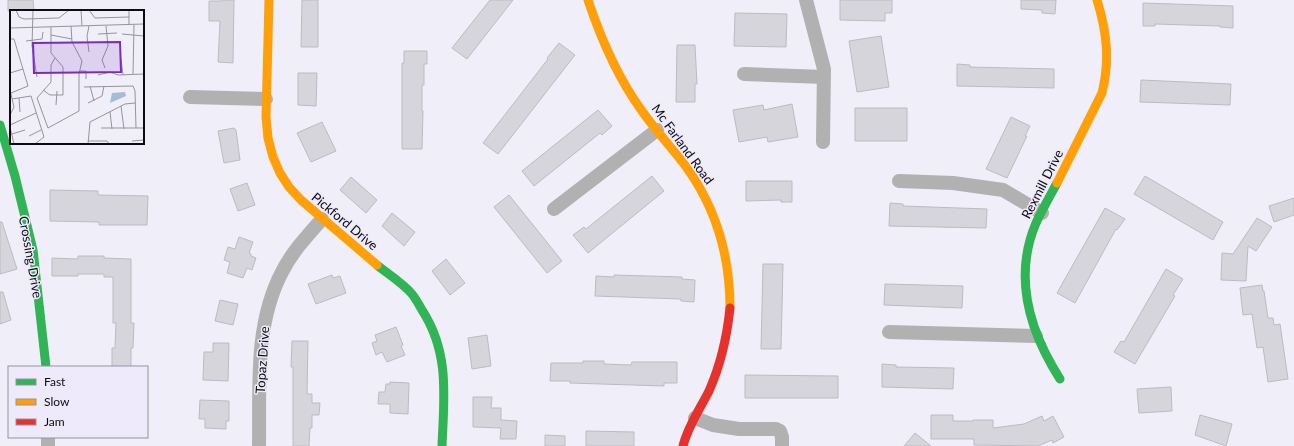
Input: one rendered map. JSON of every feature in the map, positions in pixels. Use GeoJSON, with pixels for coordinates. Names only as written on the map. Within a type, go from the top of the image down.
{"type":"FeatureCollection","features":[{"type":"Feature","properties":{"kind":"street","name":"Pickford Drive"},"geometry":{"type":"LineString","coordinates":[[268,0],[266,123],[272,154],[286,183],[294,193],[322,219],[412,294],[432,326],[440,349],[443,370],[442,446]]}},
{"type":"Feature","properties":{"kind":"street","name":"Mc Farland Road"},"geometry":{"type":"LineString","coordinates":[[588,0],[600,33],[616,68],[642,110],[682,161],[702,191],[719,231],[728,267],[730,310],[725,345],[714,381],[688,430],[683,446]]}},
{"type":"Feature","properties":{"kind":"street"},"geometry":{"type":"LineString","coordinates":[[806,0],[824,69],[823,142]]}},
{"type":"Feature","properties":{"kind":"street","name":"Rexmill Drive"},"geometry":{"type":"LineString","coordinates":[[1060,380],[1046,359],[1030,320],[1027,302],[1026,271],[1030,241],[1034,229],[1104,87],[1108,68],[1108,43],[1097,0]]}},
{"type":"Feature","properties":{"kind":"street"},"geometry":{"type":"LineString","coordinates":[[744,74],[824,77]]}},
{"type":"Feature","properties":{"kind":"street"},"geometry":{"type":"LineString","coordinates":[[190,97],[266,99]]}},
{"type":"Feature","properties":{"kind":"street","name":"Crossing Drive"},"geometry":{"type":"LineString","coordinates":[[0,125],[15,176],[32,244],[37,274],[46,366]]}},
{"type":"Feature","properties":{"kind":"street"},"geometry":{"type":"LineString","coordinates":[[554,209],[657,130]]}},
{"type":"Feature","properties":{"kind":"street"},"geometry":{"type":"LineString","coordinates":[[899,181],[953,183],[1003,190],[1042,213]]}},
{"type":"Feature","properties":{"kind":"street","name":"Topaz Drive"},"geometry":{"type":"LineString","coordinates":[[259,446],[261,350],[268,307],[282,272],[291,257],[322,219]]}},
{"type":"Feature","properties":{"kind":"street"},"geometry":{"type":"LineString","coordinates":[[889,332],[1036,336]]}},
{"type":"Feature","properties":{"kind":"street"},"geometry":{"type":"LineString","coordinates":[[695,418],[713,425],[739,429],[776,429],[780,431],[782,446]]}},
{"type":"Feature","properties":{"kind":"building"},"geometry":{"type":"Polygon","coordinates":[[[8,0],[33,0],[34,10],[8,11],[8,0]]]}},
{"type":"Feature","properties":{"kind":"building"},"geometry":{"type":"Polygon","coordinates":[[[234,0],[233,63],[218,62],[220,21],[209,21],[209,1],[234,0]]]}},
{"type":"Feature","properties":{"kind":"building"},"geometry":{"type":"Polygon","coordinates":[[[302,0],[318,0],[318,47],[301,47],[302,0]]]}},
{"type":"Feature","properties":{"kind":"building"},"geometry":{"type":"Polygon","coordinates":[[[490,0],[513,0],[467,59],[452,48],[490,0]]]}},
{"type":"Feature","properties":{"kind":"building"},"geometry":{"type":"Polygon","coordinates":[[[840,0],[892,0],[892,13],[885,13],[885,21],[840,20],[840,0]]]}},
{"type":"Feature","properties":{"kind":"building"},"geometry":{"type":"Polygon","coordinates":[[[1021,0],[1056,0],[1055,14],[1042,13],[1042,10],[1021,9],[1021,0]]]}},
{"type":"Feature","properties":{"kind":"building"},"geometry":{"type":"Polygon","coordinates":[[[1143,3],[1233,6],[1233,28],[1220,26],[1155,24],[1155,26],[1143,26],[1143,3]]]}},
{"type":"Feature","properties":{"kind":"building"},"geometry":{"type":"Polygon","coordinates":[[[735,13],[787,14],[786,47],[734,46],[735,13]]]}},
{"type":"Feature","properties":{"kind":"building"},"geometry":{"type":"Polygon","coordinates":[[[881,36],[889,87],[857,92],[849,41],[881,36]]]}},
{"type":"Feature","properties":{"kind":"building"},"geometry":{"type":"Polygon","coordinates":[[[559,43],[575,55],[498,154],[483,143],[559,43]]]}},
{"type":"Feature","properties":{"kind":"building"},"geometry":{"type":"Polygon","coordinates":[[[677,45],[695,45],[697,84],[695,84],[695,102],[676,102],[677,45]]]}},
{"type":"Feature","properties":{"kind":"building"},"geometry":{"type":"Polygon","coordinates":[[[404,51],[427,51],[427,64],[424,64],[424,85],[422,85],[422,149],[402,149],[402,63],[404,63],[404,51]]]}},
{"type":"Feature","properties":{"kind":"building"},"geometry":{"type":"Polygon","coordinates":[[[957,64],[970,65],[970,67],[1054,69],[1054,88],[957,86],[957,64]]]}},
{"type":"Feature","properties":{"kind":"building"},"geometry":{"type":"Polygon","coordinates":[[[298,73],[317,73],[316,106],[298,105],[298,73]]]}},
{"type":"Feature","properties":{"kind":"building"},"geometry":{"type":"Polygon","coordinates":[[[1141,80],[1231,84],[1230,105],[1140,102],[1141,80]]]}},
{"type":"Feature","properties":{"kind":"building"},"geometry":{"type":"Polygon","coordinates":[[[792,104],[798,137],[768,142],[767,137],[739,142],[733,110],[763,105],[764,110],[792,104]]]}},
{"type":"Feature","properties":{"kind":"building"},"geometry":{"type":"Polygon","coordinates":[[[855,108],[907,108],[907,141],[855,141],[855,108]]]}},
{"type":"Feature","properties":{"kind":"building"},"geometry":{"type":"Polygon","coordinates":[[[598,110],[612,126],[602,135],[600,133],[534,186],[522,171],[598,110]]]}},
{"type":"Feature","properties":{"kind":"building"},"geometry":{"type":"Polygon","coordinates":[[[1011,117],[1030,126],[1025,136],[1027,136],[1007,178],[986,169],[1011,117]]]}},
{"type":"Feature","properties":{"kind":"building"},"geometry":{"type":"Polygon","coordinates":[[[322,122],[336,151],[311,162],[297,133],[322,122]]]}},
{"type":"Feature","properties":{"kind":"building"},"geometry":{"type":"Polygon","coordinates":[[[234,128],[236,130],[240,160],[224,163],[218,131],[234,128]]]}},
{"type":"Feature","properties":{"kind":"building"},"geometry":{"type":"Polygon","coordinates":[[[652,176],[664,191],[588,253],[573,235],[584,227],[586,229],[652,176]]]}},
{"type":"Feature","properties":{"kind":"building"},"geometry":{"type":"Polygon","coordinates":[[[1145,176],[1223,222],[1213,240],[1134,194],[1145,176]]]}},
{"type":"Feature","properties":{"kind":"building"},"geometry":{"type":"Polygon","coordinates":[[[351,177],[377,200],[366,213],[340,190],[351,177]]]}},
{"type":"Feature","properties":{"kind":"building"},"geometry":{"type":"Polygon","coordinates":[[[746,181],[792,181],[792,202],[781,202],[781,200],[746,201],[746,181]]]}},
{"type":"Feature","properties":{"kind":"building"},"geometry":{"type":"Polygon","coordinates":[[[247,183],[255,205],[238,211],[230,189],[247,183]]]}},
{"type":"Feature","properties":{"kind":"building"},"geometry":{"type":"Polygon","coordinates":[[[50,190],[98,191],[98,195],[148,196],[147,225],[99,225],[99,222],[50,221],[50,190]]]}},
{"type":"Feature","properties":{"kind":"building"},"geometry":{"type":"Polygon","coordinates":[[[509,195],[562,261],[547,273],[494,207],[509,195]]]}},
{"type":"Feature","properties":{"kind":"building"},"geometry":{"type":"Polygon","coordinates":[[[1294,198],[1294,215],[1274,222],[1269,206],[1294,198]]]}},
{"type":"Feature","properties":{"kind":"building"},"geometry":{"type":"Polygon","coordinates":[[[890,203],[903,204],[903,206],[987,209],[986,228],[889,226],[890,203]]]}},
{"type":"Feature","properties":{"kind":"building"},"geometry":{"type":"Polygon","coordinates":[[[1105,208],[1125,219],[1117,230],[1116,229],[1075,303],[1057,293],[1105,208]]]}},
{"type":"Feature","properties":{"kind":"building"},"geometry":{"type":"Polygon","coordinates":[[[392,213],[415,232],[404,246],[382,226],[392,213]]]}},
{"type":"Feature","properties":{"kind":"building"},"geometry":{"type":"Polygon","coordinates":[[[1257,218],[1272,227],[1256,251],[1248,246],[1246,281],[1221,280],[1222,253],[1233,254],[1257,218]]]}},
{"type":"Feature","properties":{"kind":"building"},"geometry":{"type":"Polygon","coordinates":[[[0,222],[2,222],[17,269],[0,274],[0,222]]]}},
{"type":"Feature","properties":{"kind":"building"},"geometry":{"type":"Polygon","coordinates":[[[239,237],[253,242],[249,253],[251,256],[256,258],[252,270],[247,268],[243,278],[227,273],[230,262],[224,260],[228,247],[235,249],[239,237]]]}},
{"type":"Feature","properties":{"kind":"building"},"geometry":{"type":"Polygon","coordinates":[[[78,256],[104,256],[104,258],[131,259],[131,323],[134,323],[133,348],[131,348],[131,366],[112,366],[112,348],[115,348],[116,323],[113,323],[113,277],[104,277],[104,274],[52,276],[52,258],[78,259],[78,256]]]}},
{"type":"Feature","properties":{"kind":"building"},"geometry":{"type":"Polygon","coordinates":[[[446,259],[465,283],[450,295],[432,271],[446,259]]]}},
{"type":"Feature","properties":{"kind":"building"},"geometry":{"type":"Polygon","coordinates":[[[763,264],[783,264],[781,349],[761,349],[763,264]]]}},
{"type":"Feature","properties":{"kind":"building"},"geometry":{"type":"Polygon","coordinates":[[[1166,269],[1183,279],[1173,295],[1175,296],[1135,364],[1114,352],[1121,341],[1124,342],[1166,269]]]}},
{"type":"Feature","properties":{"kind":"building"},"geometry":{"type":"Polygon","coordinates":[[[332,275],[333,278],[340,276],[346,293],[316,304],[308,284],[332,275]]]}},
{"type":"Feature","properties":{"kind":"building"},"geometry":{"type":"Polygon","coordinates":[[[614,275],[682,277],[682,279],[695,280],[694,302],[681,301],[681,299],[595,296],[596,276],[614,277],[614,275]]]}},
{"type":"Feature","properties":{"kind":"building"},"geometry":{"type":"Polygon","coordinates":[[[885,284],[963,286],[962,308],[884,305],[885,284]]]}},
{"type":"Feature","properties":{"kind":"building"},"geometry":{"type":"Polygon","coordinates":[[[1262,285],[1268,318],[1273,318],[1274,325],[1280,324],[1288,379],[1268,382],[1263,347],[1257,348],[1252,314],[1243,315],[1240,288],[1262,285]]]}},
{"type":"Feature","properties":{"kind":"building"},"geometry":{"type":"Polygon","coordinates":[[[0,292],[3,292],[11,320],[0,324],[0,292]]]}},
{"type":"Feature","properties":{"kind":"building"},"geometry":{"type":"Polygon","coordinates":[[[220,300],[238,304],[233,325],[215,321],[220,300]]]}},
{"type":"Feature","properties":{"kind":"building"},"geometry":{"type":"Polygon","coordinates":[[[396,327],[405,355],[387,362],[382,352],[376,355],[372,343],[377,341],[375,335],[396,327]]]}},
{"type":"Feature","properties":{"kind":"building"},"geometry":{"type":"Polygon","coordinates":[[[487,335],[491,366],[472,369],[468,338],[487,335]]]}},
{"type":"Feature","properties":{"kind":"building"},"geometry":{"type":"Polygon","coordinates":[[[292,341],[308,341],[307,394],[312,394],[312,403],[320,403],[319,415],[312,415],[312,428],[310,428],[309,446],[293,446],[293,367],[291,367],[292,341]]]}},
{"type":"Feature","properties":{"kind":"building"},"geometry":{"type":"Polygon","coordinates":[[[213,343],[229,343],[228,381],[203,380],[204,352],[213,352],[213,343]]]}},
{"type":"Feature","properties":{"kind":"building"},"geometry":{"type":"Polygon","coordinates":[[[583,361],[604,361],[604,364],[631,365],[632,362],[677,362],[677,383],[664,383],[664,386],[550,381],[551,363],[583,363],[583,361]]]}},
{"type":"Feature","properties":{"kind":"building"},"geometry":{"type":"Polygon","coordinates":[[[882,364],[896,365],[896,367],[954,368],[953,389],[882,387],[882,364]]]}},
{"type":"Feature","properties":{"kind":"building"},"geometry":{"type":"Polygon","coordinates":[[[745,375],[838,376],[838,398],[745,398],[745,375]]]}},
{"type":"Feature","properties":{"kind":"building"},"geometry":{"type":"Polygon","coordinates":[[[390,382],[409,383],[408,414],[390,413],[390,404],[378,404],[379,392],[385,392],[386,384],[390,384],[390,382]]]}},
{"type":"Feature","properties":{"kind":"building"},"geometry":{"type":"Polygon","coordinates":[[[1171,387],[1172,411],[1139,413],[1137,389],[1171,387]]]}},
{"type":"Feature","properties":{"kind":"building"},"geometry":{"type":"Polygon","coordinates":[[[473,397],[492,397],[491,408],[501,408],[501,420],[517,421],[516,439],[500,439],[501,428],[473,427],[473,397]]]}},
{"type":"Feature","properties":{"kind":"building"},"geometry":{"type":"Polygon","coordinates":[[[200,400],[229,401],[229,421],[226,421],[226,429],[205,428],[205,419],[199,419],[200,400]]]}},
{"type":"Feature","properties":{"kind":"building"},"geometry":{"type":"Polygon","coordinates":[[[931,415],[953,415],[953,421],[993,420],[993,428],[1024,424],[1042,416],[1044,421],[1053,416],[1064,437],[1053,443],[1052,440],[1038,446],[974,445],[974,439],[931,439],[931,415]]]}},
{"type":"Feature","properties":{"kind":"building"},"geometry":{"type":"Polygon","coordinates":[[[1200,415],[1232,424],[1226,446],[1195,435],[1200,415]]]}},
{"type":"Feature","properties":{"kind":"building"},"geometry":{"type":"Polygon","coordinates":[[[586,431],[634,432],[634,446],[586,446],[586,431]]]}},
{"type":"Feature","properties":{"kind":"building"},"geometry":{"type":"Polygon","coordinates":[[[915,433],[931,446],[904,446],[915,433]]]}},
{"type":"Feature","properties":{"kind":"building"},"geometry":{"type":"Polygon","coordinates":[[[545,435],[565,436],[565,446],[545,446],[545,435]]]}},
{"type":"Feature","properties":{"kind":"traffic: fast"},"geometry":{"type":"LineString","coordinates":[[0,125],[15,176],[33,250],[46,366]]}},
{"type":"Feature","properties":{"kind":"traffic: fast"},"geometry":{"type":"LineString","coordinates":[[1057,183],[1043,208],[1029,243],[1026,264],[1026,284],[1028,304],[1033,323],[1049,361],[1060,379]]}},
{"type":"Feature","properties":{"kind":"traffic: fast"},"geometry":{"type":"LineString","coordinates":[[377,265],[400,282],[412,294],[431,326],[437,342],[441,359],[444,393],[442,446]]}},
{"type":"Feature","properties":{"kind":"traffic: slow"},"geometry":{"type":"LineString","coordinates":[[269,0],[266,117],[268,138],[273,157],[280,173],[289,187],[301,200],[377,265]]}},
{"type":"Feature","properties":{"kind":"traffic: slow"},"geometry":{"type":"LineString","coordinates":[[588,0],[604,44],[625,85],[647,118],[687,168],[714,217],[720,235],[728,271],[730,308]]}},
{"type":"Feature","properties":{"kind":"traffic: slow"},"geometry":{"type":"LineString","coordinates":[[1057,183],[1102,93],[1107,58],[1105,35],[1097,0]]}},
{"type":"Feature","properties":{"kind":"traffic: jam"},"geometry":{"type":"LineString","coordinates":[[683,446],[694,418],[709,391],[717,371],[725,340],[730,308]]}}]}
